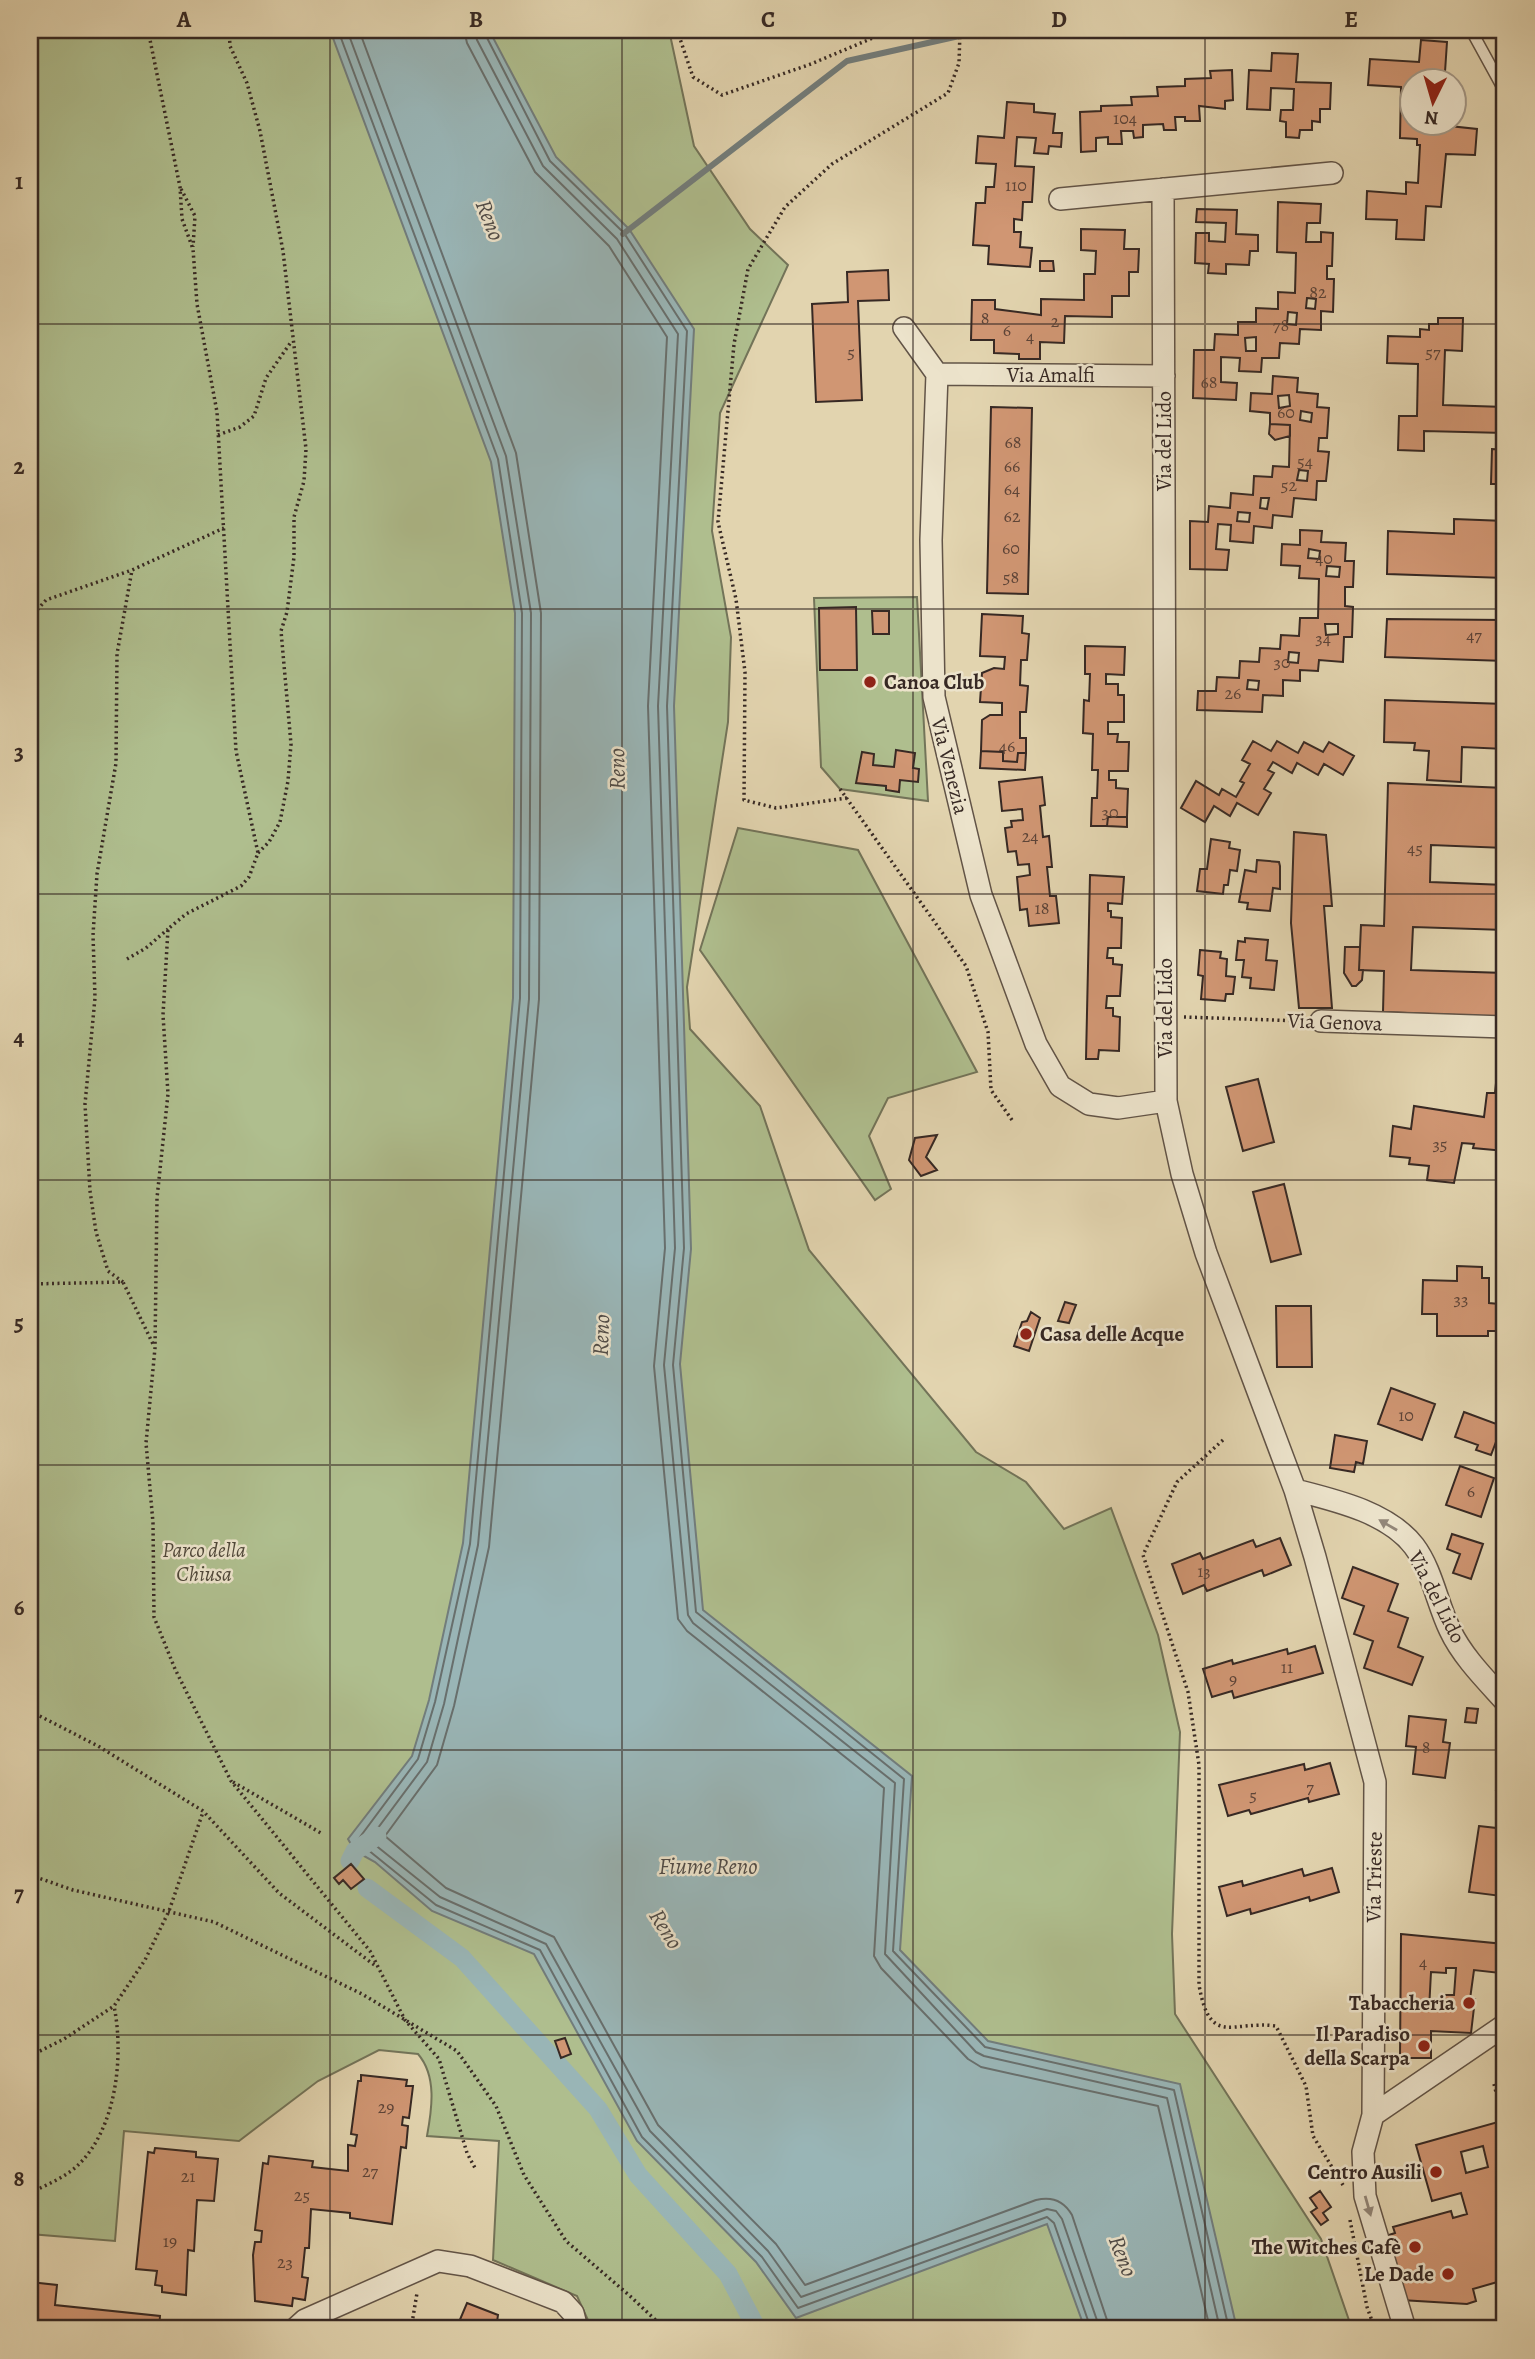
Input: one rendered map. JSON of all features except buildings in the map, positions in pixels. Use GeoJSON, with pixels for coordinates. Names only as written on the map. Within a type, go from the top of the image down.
{"type":"FeatureCollection","features":[{"type":"Feature","properties":{"kind":"street"},"geometry":{"type":"LineString","coordinates":[[1060,199],[1332,173]]}},
{"type":"Feature","properties":{"kind":"street","name":"Via del Lido"},"geometry":{"type":"LineString","coordinates":[[1163,189],[1167,852],[1164,1017],[1166,1101],[1182,1174],[1206,1253],[1295,1490],[1339,1501],[1374,1517],[1398,1531],[1414,1546],[1451,1632],[1505,1701]]}},
{"type":"Feature","properties":{"kind":"street"},"geometry":{"type":"LineString","coordinates":[[904,328],[937,374]]}},
{"type":"Feature","properties":{"kind":"street","name":"Via Amalfi"},"geometry":{"type":"LineString","coordinates":[[937,374],[1164,376]]}},
{"type":"Feature","properties":{"kind":"street","name":"Via Venezia"},"geometry":{"type":"LineString","coordinates":[[937,374],[931,540],[934,697],[982,895],[1036,1044],[1060,1086],[1089,1104],[1118,1108],[1166,1101]]}},
{"type":"Feature","properties":{"kind":"street","name":"Via Genova"},"geometry":{"type":"LineString","coordinates":[[1321,1021],[1505,1027]]}},
{"type":"Feature","properties":{"kind":"street","name":"Via Trieste"},"geometry":{"type":"LineString","coordinates":[[1295,1490],[1337,1629],[1375,1782],[1373,2115],[1363,2152],[1365,2196],[1405,2329]]}},
{"type":"Feature","properties":{"kind":"street"},"geometry":{"type":"LineString","coordinates":[[1373,2115],[1505,2025]]}},
{"type":"Feature","properties":{"kind":"street"},"geometry":{"type":"LineString","coordinates":[[295,2329],[305,2320],[421,2266],[438,2261],[470,2266],[563,2302],[573,2313],[577,2329]]}},
{"type":"Feature","properties":{"kind":"lane"},"geometry":{"type":"LineString","coordinates":[[1471,30],[1505,92]]}},
{"type":"Feature","properties":{"kind":"path"},"geometry":{"type":"LineString","coordinates":[[148,30],[180,187],[183,219],[193,249]]}},
{"type":"Feature","properties":{"kind":"path"},"geometry":{"type":"LineString","coordinates":[[127,959],[146,948],[186,914],[241,886],[250,877],[258,853],[269,842],[280,822],[291,744],[281,631],[287,612],[294,557],[294,517],[304,481],[306,449],[283,251],[260,131],[247,83],[230,46],[229,30]]}},
{"type":"Feature","properties":{"kind":"path"},"geometry":{"type":"LineString","coordinates":[[677,30],[693,77],[722,95],[811,64],[875,37],[905,30]]}},
{"type":"Feature","properties":{"kind":"path"},"geometry":{"type":"LineString","coordinates":[[847,798],[776,808],[744,800],[746,672],[736,599],[718,522],[734,344],[748,269],[785,207],[832,164],[948,93],[959,63],[960,31],[957,30]]}},
{"type":"Feature","properties":{"kind":"path"},"geometry":{"type":"LineString","coordinates":[[180,187],[195,216],[193,249],[197,304],[218,435],[236,751],[258,853]]}},
{"type":"Feature","properties":{"kind":"path"},"geometry":{"type":"LineString","coordinates":[[218,435],[240,427],[254,416],[266,378],[292,340]]}},
{"type":"Feature","properties":{"kind":"path"},"geometry":{"type":"LineString","coordinates":[[30,618],[46,600],[132,570],[224,528]]}},
{"type":"Feature","properties":{"kind":"path"},"geometry":{"type":"LineString","coordinates":[[132,570],[117,654],[116,762],[97,874],[93,935],[95,998],[85,1104],[90,1191],[96,1232],[108,1271],[123,1282],[155,1348]]}},
{"type":"Feature","properties":{"kind":"path"},"geometry":{"type":"LineString","coordinates":[[840,789],[966,966],[988,1032],[991,1090],[1012,1120]]}},
{"type":"Feature","properties":{"kind":"path"},"geometry":{"type":"LineString","coordinates":[[168,929],[163,1015],[168,1094],[158,1198],[155,1348],[146,1443],[153,1523],[155,1617],[175,1668],[231,1781],[284,1850],[370,1951],[405,2020],[439,2059],[467,2153],[475,2168]]}},
{"type":"Feature","properties":{"kind":"path","name":"Via Genova"},"geometry":{"type":"LineString","coordinates":[[1164,1017],[1321,1021]]}},
{"type":"Feature","properties":{"kind":"path"},"geometry":{"type":"LineString","coordinates":[[30,1284],[123,1282]]}},
{"type":"Feature","properties":{"kind":"path"},"geometry":{"type":"LineString","coordinates":[[1223,1440],[1177,1482],[1143,1555],[1188,1692],[1199,1765],[1199,1985],[1203,2011],[1217,2025],[1239,2029],[1276,2026],[1306,2086],[1313,2136],[1343,2184],[1345,2198]]}},
{"type":"Feature","properties":{"kind":"path"},"geometry":{"type":"LineString","coordinates":[[30,1711],[98,1746],[203,1811],[279,1894],[379,1968]]}},
{"type":"Feature","properties":{"kind":"path"},"geometry":{"type":"LineString","coordinates":[[231,1781],[321,1833]]}},
{"type":"Feature","properties":{"kind":"path"},"geometry":{"type":"LineString","coordinates":[[30,2056],[64,2039],[114,2006],[145,1960],[169,1911],[203,1811]]}},
{"type":"Feature","properties":{"kind":"path"},"geometry":{"type":"LineString","coordinates":[[30,1875],[73,1890],[214,1922],[362,1994],[457,2051],[496,2106],[524,2175],[566,2241],[631,2295],[664,2329]]}},
{"type":"Feature","properties":{"kind":"path"},"geometry":{"type":"LineString","coordinates":[[30,2193],[79,2164],[109,2112],[119,2067],[119,2028],[114,2006]]}},
{"type":"Feature","properties":{"kind":"path"},"geometry":{"type":"LineString","coordinates":[[1494,2084],[1503,2121]]}},
{"type":"Feature","properties":{"kind":"path"},"geometry":{"type":"LineString","coordinates":[[1348,2212],[1367,2307],[1376,2329]]}},
{"type":"Feature","properties":{"kind":"path"},"geometry":{"type":"LineString","coordinates":[[411,2329],[421,2266]]}},
{"type":"Feature","properties":{"kind":"path"},"geometry":{"type":"LineString","coordinates":[[1481,2329],[1505,2323]]}},
{"type":"Feature","properties":{"kind":"green space","name":"Parco della Chiusa"},"geometry":{"type":"Polygon","coordinates":[[[30,30],[669,30],[694,146],[750,229],[788,265],[720,413],[712,531],[731,637],[728,722],[687,987],[690,1029],[760,1106],[809,1250],[976,1452],[1026,1482],[1064,1529],[1111,1508],[1158,1635],[1180,1732],[1172,1934],[1175,2014],[1321,2239],[1352,2329],[592,2329],[577,2296],[493,2260],[499,2141],[427,2136],[432,2093],[424,2063],[418,2054],[379,2050],[318,2081],[239,2141],[124,2131],[115,2241],[30,2234],[30,30]]]}},
{"type":"Feature","properties":{"kind":"green space","name":"Canoa Club"},"geometry":{"type":"Polygon","coordinates":[[[917,597],[928,801],[840,789],[821,767],[814,598],[917,597]]]}},
{"type":"Feature","properties":{"kind":"green space"},"geometry":{"type":"Polygon","coordinates":[[[738,828],[858,850],[977,1072],[888,1098],[869,1136],[891,1189],[875,1200],[700,950],[738,828]]]}},
{"type":"Feature","properties":{"kind":"water","name":"Fiume Reno"},"geometry":{"type":"Polygon","coordinates":[[[330,30],[489,30],[556,157],[629,229],[694,329],[674,706],[691,1249],[680,1364],[703,1610],[912,1776],[900,1950],[988,2041],[1180,2084],[1237,2329],[1085,2329],[1047,2224],[796,2318],[756,2262],[637,2141],[534,1954],[432,1911],[375,1862],[355,1851],[348,1839],[412,1756],[429,1700],[463,1543],[513,998],[515,613],[491,462],[330,30]]]}},
{"type":"Feature","properties":{"kind":"waterway"},"geometry":{"type":"LineString","coordinates":[[623,234],[847,61],[986,30]]}},
{"type":"Feature","properties":{"kind":"waterway"},"geometry":{"type":"LineString","coordinates":[[350,1861],[355,1851],[377,1836]]}},
{"type":"Feature","properties":{"kind":"waterway"},"geometry":{"type":"LineString","coordinates":[[367,1888],[462,1958],[598,2109],[638,2175],[728,2274],[757,2329]]}},
{"type":"Feature","properties":{"kind":"place","name":"Canoa Club"},"geometry":{"type":"Point","coordinates":[870,682]}},
{"type":"Feature","properties":{"kind":"place","name":"Casa delle Acque"},"geometry":{"type":"Point","coordinates":[1026,1334]}},
{"type":"Feature","properties":{"kind":"place","name":"Tabaccheria"},"geometry":{"type":"Point","coordinates":[1469,2003]}},
{"type":"Feature","properties":{"kind":"place","name":"Il Paradiso della Scarpa"},"geometry":{"type":"Point","coordinates":[1424,2046]}},
{"type":"Feature","properties":{"kind":"place","name":"Centro Ausili"},"geometry":{"type":"Point","coordinates":[1436,2172]}},
{"type":"Feature","properties":{"kind":"place","name":"The Witches Cafè"},"geometry":{"type":"Point","coordinates":[1415,2247]}},
{"type":"Feature","properties":{"kind":"place","name":"Le Dade"},"geometry":{"type":"Point","coordinates":[1448,2274]}},
{"type":"Feature","properties":{"kind":"water label","name":"Reno"},"geometry":{"type":"Point","coordinates":[490,220]}},
{"type":"Feature","properties":{"kind":"water label","name":"Reno"},"geometry":{"type":"Point","coordinates":[617,769]}},
{"type":"Feature","properties":{"kind":"water label","name":"Reno"},"geometry":{"type":"Point","coordinates":[601,1335]}},
{"type":"Feature","properties":{"kind":"water label","name":"Reno"},"geometry":{"type":"Point","coordinates":[666,1929]}},
{"type":"Feature","properties":{"kind":"water label","name":"Reno"},"geometry":{"type":"Point","coordinates":[1123,2256]}}]}
